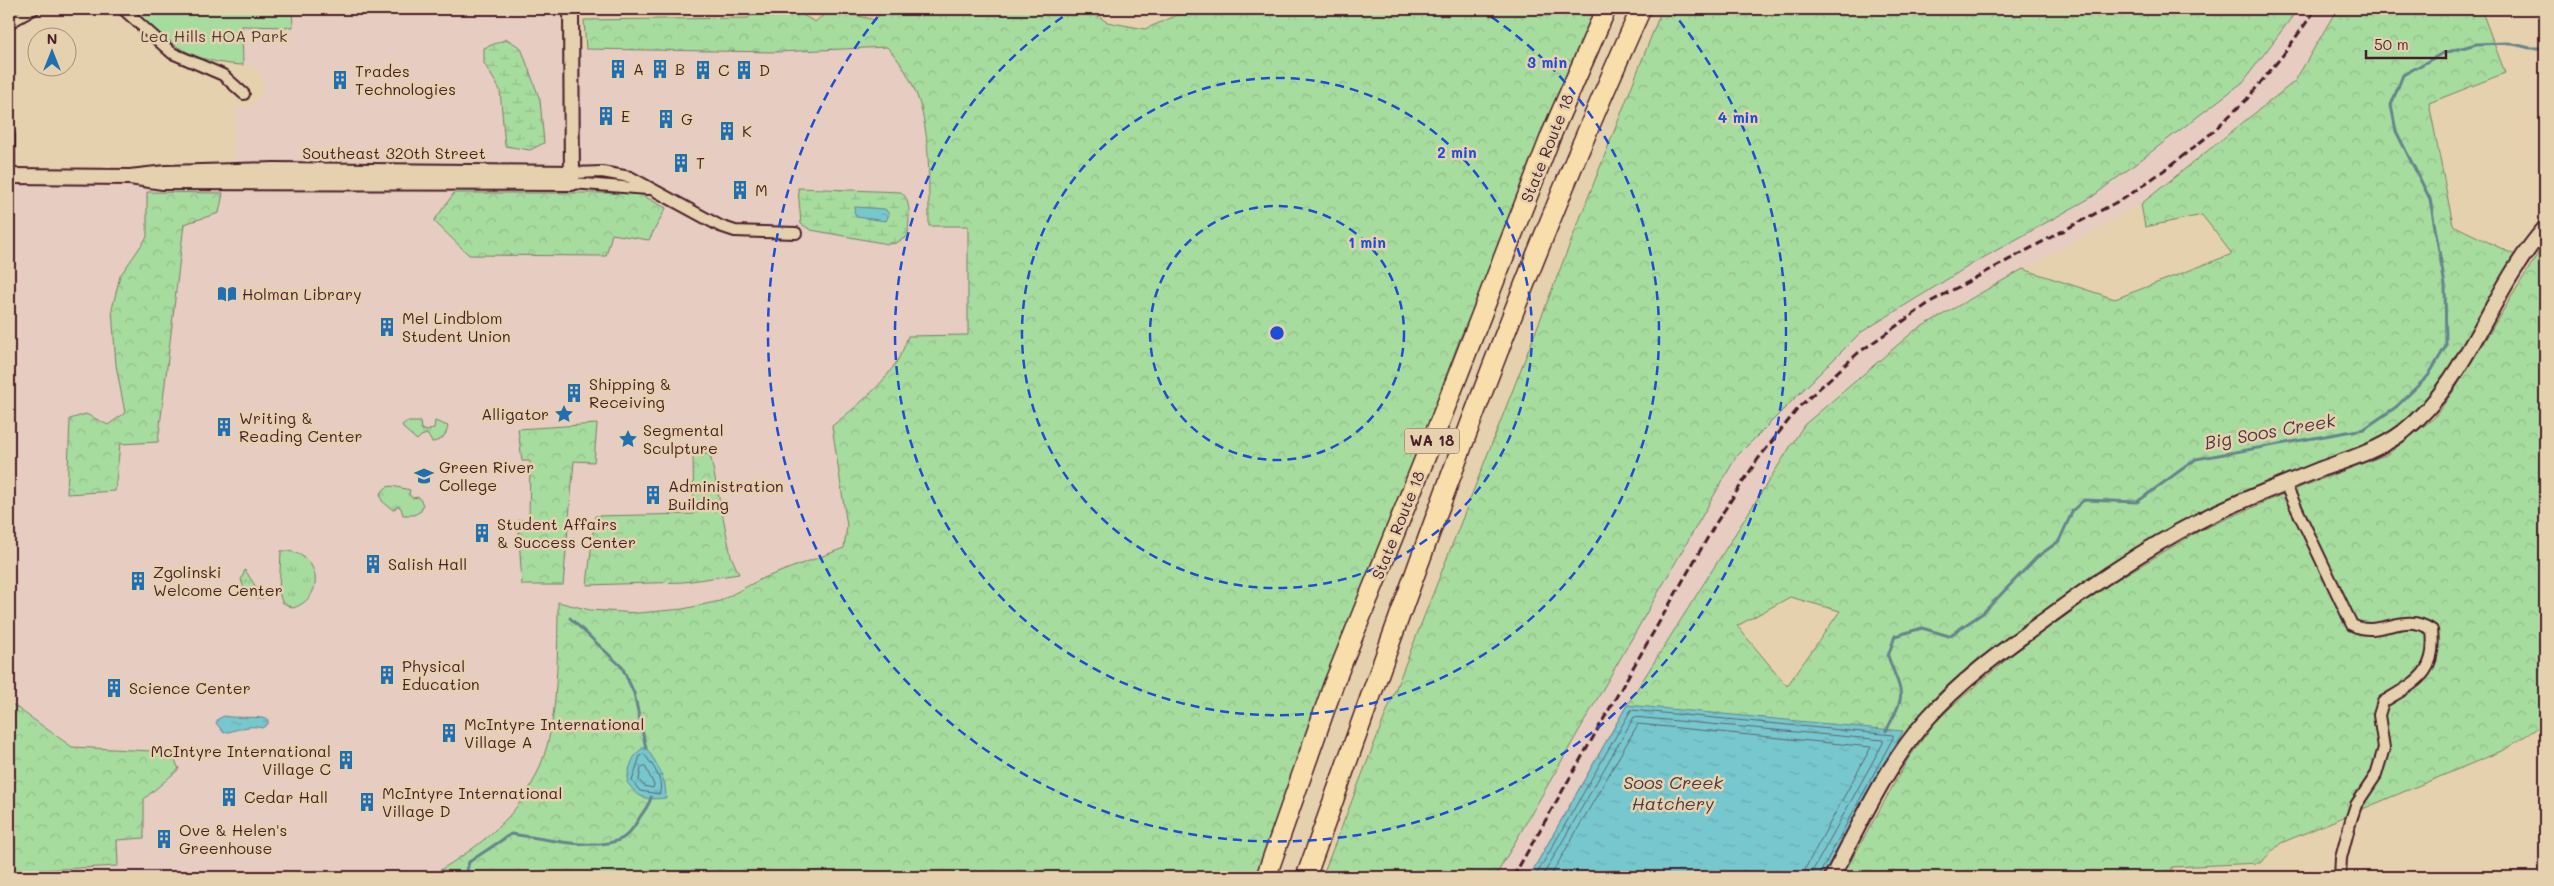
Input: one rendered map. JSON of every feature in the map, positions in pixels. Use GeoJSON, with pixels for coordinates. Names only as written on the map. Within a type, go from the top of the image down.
{"type":"FeatureCollection","features":[{"type":"Feature","properties":{"kind":"highway","name":"State Route 18"},"geometry":{"type":"LineString","coordinates":[[1266,877],[1334,683],[1442,416],[1552,132],[1606,9]]}},
{"type":"Feature","properties":{"kind":"highway","name":"State Route 18"},"geometry":{"type":"LineString","coordinates":[[1306,877],[1467,436],[1579,151],[1642,9]]}},
{"type":"Feature","properties":{"kind":"main road"},"geometry":{"type":"LineString","coordinates":[[571,9],[573,178]]}},
{"type":"Feature","properties":{"kind":"main road","name":"Southeast 320th Street"},"geometry":{"type":"LineString","coordinates":[[9,176],[130,177],[166,173],[276,170],[573,178]]}},
{"type":"Feature","properties":{"kind":"main road"},"geometry":{"type":"LineString","coordinates":[[1832,877],[1900,754],[1926,719],[1947,698],[2008,647],[2106,576],[2197,522],[2285,484],[2384,446],[2427,412],[2447,384],[2514,273],[2545,228]]}},
{"type":"Feature","properties":{"kind":"street"},"geometry":{"type":"LineString","coordinates":[[9,23],[34,9]]}},
{"type":"Feature","properties":{"kind":"street"},"geometry":{"type":"LineString","coordinates":[[123,9],[172,54],[224,75],[244,94]]}},
{"type":"Feature","properties":{"kind":"street"},"geometry":{"type":"LineString","coordinates":[[9,136],[9,176]]}},
{"type":"Feature","properties":{"kind":"street","name":"Southeast 320th Street"},"geometry":{"type":"LineString","coordinates":[[573,178],[654,190],[720,226],[735,231],[796,233]]}},
{"type":"Feature","properties":{"kind":"street"},"geometry":{"type":"LineString","coordinates":[[2285,484],[2352,625],[2360,629],[2376,630],[2402,622],[2421,623],[2432,630],[2432,656],[2426,673],[2419,680],[2383,702],[2379,715],[2384,748],[2376,775],[2356,805],[2341,858],[2340,877]]}},
{"type":"Feature","properties":{"kind":"shaded area","name":"Green River College"},"geometry":{"type":"Polygon","coordinates":[[[292,9],[561,9],[561,48],[886,47],[901,62],[912,80],[920,102],[925,127],[928,165],[929,226],[968,226],[968,336],[908,336],[894,365],[877,386],[858,405],[832,426],[847,526],[844,548],[773,581],[761,579],[720,601],[683,609],[638,613],[590,610],[558,602],[555,708],[546,752],[539,773],[524,801],[508,818],[482,842],[428,877],[9,877],[9,874],[41,870],[117,866],[116,840],[144,838],[144,799],[171,752],[72,747],[9,702],[9,180],[227,191],[233,162],[236,109],[253,105],[262,94],[264,85],[260,72],[252,66],[243,65],[242,26],[293,27],[292,9]]]}},
{"type":"Feature","properties":{"kind":"shaded area"},"geometry":{"type":"Polygon","coordinates":[[[2298,9],[2337,9],[2295,81],[2141,204],[1914,331],[1627,705],[1529,877],[1496,877],[1736,457],[1860,333],[1972,264],[2243,82],[2298,9]]]}},
{"type":"Feature","properties":{"kind":"green space","name":"Lea Hills HOA Park"},"geometry":{"type":"Polygon","coordinates":[[[133,9],[292,9],[293,27],[242,26],[243,65],[195,56],[169,42],[133,9]]]}},
{"type":"Feature","properties":{"kind":"green space"},"geometry":{"type":"Polygon","coordinates":[[[757,9],[792,9],[815,22],[830,9],[875,20],[883,9],[1087,9],[1107,22],[1145,29],[1187,11],[1221,13],[1222,9],[1611,9],[1460,338],[1262,877],[428,877],[471,850],[503,822],[526,794],[541,763],[551,730],[556,692],[558,602],[590,610],[638,613],[683,609],[720,601],[761,579],[844,548],[847,526],[832,426],[877,387],[896,363],[908,336],[968,335],[968,226],[929,226],[928,154],[926,131],[921,109],[914,87],[903,67],[887,47],[776,52],[586,49],[584,20],[748,18],[757,9]]]}},
{"type":"Feature","properties":{"kind":"green space"},"geometry":{"type":"Polygon","coordinates":[[[1662,9],[2298,9],[2243,82],[2092,197],[1972,264],[1860,333],[1736,457],[1495,877],[1322,877],[1662,9]]]}},
{"type":"Feature","properties":{"kind":"green space"},"geometry":{"type":"Polygon","coordinates":[[[2337,9],[2481,9],[2505,73],[2429,103],[2453,225],[2517,256],[2441,380],[2422,407],[2380,440],[2282,477],[2194,516],[2102,570],[2003,642],[1942,694],[1921,715],[1894,750],[1847,833],[1761,793],[1529,877],[1627,705],[1804,425],[1914,331],[2023,269],[2115,299],[2232,254],[2202,215],[2145,227],[2141,204],[2295,81],[2337,9]],[[1790,597],[1737,626],[1787,686],[1840,611],[1790,597]]]}},
{"type":"Feature","properties":{"kind":"green space"},"geometry":{"type":"Polygon","coordinates":[[[507,39],[521,48],[540,100],[544,143],[530,150],[505,146],[500,90],[484,63],[484,48],[507,39]]]}},
{"type":"Feature","properties":{"kind":"green space"},"geometry":{"type":"Polygon","coordinates":[[[798,188],[901,192],[905,196],[908,207],[908,236],[896,243],[888,244],[811,230],[801,224],[798,188]]]}},
{"type":"Feature","properties":{"kind":"green space"},"geometry":{"type":"Polygon","coordinates":[[[147,192],[223,193],[219,213],[184,224],[158,442],[120,444],[115,491],[67,494],[70,419],[86,414],[108,425],[125,413],[116,365],[112,309],[120,276],[147,237],[147,192]]]}},
{"type":"Feature","properties":{"kind":"green space"},"geometry":{"type":"Polygon","coordinates":[[[454,193],[638,193],[666,208],[649,240],[612,234],[606,256],[469,255],[434,221],[454,193]]]}},
{"type":"Feature","properties":{"kind":"green space"},"geometry":{"type":"Polygon","coordinates":[[[2545,242],[2545,723],[2504,750],[2281,843],[2260,863],[2172,867],[2172,877],[1842,877],[1908,759],[1933,725],[1953,705],[2013,654],[2111,583],[2201,530],[2288,492],[2388,454],[2434,418],[2455,389],[2545,242]]]}},
{"type":"Feature","properties":{"kind":"green space"},"geometry":{"type":"Polygon","coordinates":[[[435,421],[448,426],[443,437],[432,442],[427,434],[417,440],[402,425],[406,422],[420,422],[421,429],[427,431],[434,428],[435,421]]]}},
{"type":"Feature","properties":{"kind":"green space"},"geometry":{"type":"Polygon","coordinates":[[[597,424],[594,462],[574,461],[563,585],[522,585],[518,520],[529,521],[530,461],[522,461],[518,429],[597,424]]]}},
{"type":"Feature","properties":{"kind":"green space"},"geometry":{"type":"Polygon","coordinates":[[[693,454],[710,454],[731,556],[739,574],[684,582],[587,585],[595,516],[694,514],[693,454]]]}},
{"type":"Feature","properties":{"kind":"green space"},"geometry":{"type":"Polygon","coordinates":[[[392,486],[410,490],[409,494],[412,498],[419,497],[423,505],[421,511],[414,515],[403,515],[401,508],[398,506],[393,510],[382,501],[380,493],[387,487],[392,486]]]}},
{"type":"Feature","properties":{"kind":"green space"},"geometry":{"type":"Polygon","coordinates":[[[281,551],[294,552],[304,557],[311,565],[315,574],[312,594],[304,602],[293,608],[282,602],[279,592],[281,551]]]}},
{"type":"Feature","properties":{"kind":"green space"},"geometry":{"type":"Polygon","coordinates":[[[245,570],[263,598],[257,598],[246,593],[241,580],[245,570]]]}},
{"type":"Feature","properties":{"kind":"green space"},"geometry":{"type":"Polygon","coordinates":[[[9,702],[72,747],[171,752],[179,769],[144,799],[144,838],[117,840],[118,866],[41,870],[9,874],[9,702]]]}},
{"type":"Feature","properties":{"kind":"water"},"geometry":{"type":"Polygon","coordinates":[[[855,207],[885,209],[889,214],[886,221],[856,217],[855,207]]]}},
{"type":"Feature","properties":{"kind":"water","name":"Soos Creek Hatchery"},"geometry":{"type":"Polygon","coordinates":[[[1627,705],[1903,731],[1822,877],[1529,877],[1627,705]]]}},
{"type":"Feature","properties":{"kind":"water"},"geometry":{"type":"Polygon","coordinates":[[[224,716],[254,717],[268,720],[268,724],[262,728],[248,727],[224,733],[216,723],[218,719],[224,716]]]}},
{"type":"Feature","properties":{"kind":"water"},"geometry":{"type":"Polygon","coordinates":[[[645,746],[663,777],[666,798],[653,799],[643,797],[635,792],[627,782],[632,762],[637,753],[645,746]]]}},
{"type":"Feature","properties":{"kind":"waterway","name":"Big Soos Creek"},"geometry":{"type":"LineString","coordinates":[[1886,731],[1900,700],[1899,687],[1888,656],[1895,636],[1922,628],[1949,636],[1983,613],[2037,557],[2059,541],[2073,510],[2084,500],[2137,502],[2196,459],[2364,429],[2396,407],[2428,376],[2446,346],[2445,285],[2430,199],[2396,131],[2391,105],[2403,75],[2441,54],[2476,44],[2509,43],[2530,48],[2545,48]]}},
{"type":"Feature","properties":{"kind":"waterway"},"geometry":{"type":"LineString","coordinates":[[570,618],[622,667],[634,693],[646,748]]}},
{"type":"Feature","properties":{"kind":"waterway"},"geometry":{"type":"LineString","coordinates":[[465,877],[469,862],[511,834],[584,844],[599,844],[623,838],[635,826],[651,797]]}},
{"type":"Feature","properties":{"kind":"railway"},"geometry":{"type":"LineString","coordinates":[[1513,877],[1716,523],[1758,459],[1800,406],[1858,353],[1932,301],[2128,196],[2170,166],[2208,136],[2247,99],[2283,55],[2316,9]]}},
{"type":"Feature","properties":{"kind":"place","name":"A"},"geometry":{"type":"Point","coordinates":[618,69]}},
{"type":"Feature","properties":{"kind":"place","name":"B"},"geometry":{"type":"Point","coordinates":[660,69]}},
{"type":"Feature","properties":{"kind":"place","name":"C"},"geometry":{"type":"Point","coordinates":[703,70]}},
{"type":"Feature","properties":{"kind":"place","name":"D"},"geometry":{"type":"Point","coordinates":[744,70]}},
{"type":"Feature","properties":{"kind":"place","name":"Trades Technologies"},"geometry":{"type":"Point","coordinates":[340,80]}},
{"type":"Feature","properties":{"kind":"place","name":"E"},"geometry":{"type":"Point","coordinates":[606,116]}},
{"type":"Feature","properties":{"kind":"place","name":"G"},"geometry":{"type":"Point","coordinates":[666,119]}},
{"type":"Feature","properties":{"kind":"place","name":"K"},"geometry":{"type":"Point","coordinates":[727,131]}},
{"type":"Feature","properties":{"kind":"place","name":"T"},"geometry":{"type":"Point","coordinates":[681,163]}},
{"type":"Feature","properties":{"kind":"place","name":"M"},"geometry":{"type":"Point","coordinates":[740,190]}},
{"type":"Feature","properties":{"kind":"place","name":"Holman Library"},"geometry":{"type":"Point","coordinates":[227,294]}},
{"type":"Feature","properties":{"kind":"place","name":"Mel Lindblom Student Union"},"geometry":{"type":"Point","coordinates":[387,327]}},
{"type":"Feature","properties":{"kind":"place","name":"Shipping & Receiving"},"geometry":{"type":"Point","coordinates":[574,393]}},
{"type":"Feature","properties":{"kind":"place","name":"Alligator"},"geometry":{"type":"Point","coordinates":[564,414]}},
{"type":"Feature","properties":{"kind":"place","name":"Writing & Reading Center"},"geometry":{"type":"Point","coordinates":[224,427]}},
{"type":"Feature","properties":{"kind":"place","name":"Segmental Sculpture"},"geometry":{"type":"Point","coordinates":[628,439]}},
{"type":"Feature","properties":{"kind":"place","name":"Green River College"},"geometry":{"type":"Point","coordinates":[424,476]}},
{"type":"Feature","properties":{"kind":"place","name":"Administration Building"},"geometry":{"type":"Point","coordinates":[653,495]}},
{"type":"Feature","properties":{"kind":"place","name":"Student Affairs & Success Center"},"geometry":{"type":"Point","coordinates":[482,533]}},
{"type":"Feature","properties":{"kind":"place","name":"Salish Hall"},"geometry":{"type":"Point","coordinates":[373,564]}},
{"type":"Feature","properties":{"kind":"place","name":"Zgolinski Welcome Center"},"geometry":{"type":"Point","coordinates":[138,581]}},
{"type":"Feature","properties":{"kind":"place","name":"Physical Education"},"geometry":{"type":"Point","coordinates":[387,675]}},
{"type":"Feature","properties":{"kind":"place","name":"Science Center"},"geometry":{"type":"Point","coordinates":[114,688]}},
{"type":"Feature","properties":{"kind":"place","name":"McIntyre International Village A"},"geometry":{"type":"Point","coordinates":[449,733]}},
{"type":"Feature","properties":{"kind":"place","name":"McIntyre International Village C"},"geometry":{"type":"Point","coordinates":[346,760]}},
{"type":"Feature","properties":{"kind":"place","name":"Cedar Hall"},"geometry":{"type":"Point","coordinates":[229,797]}},
{"type":"Feature","properties":{"kind":"place","name":"McIntyre International Village D"},"geometry":{"type":"Point","coordinates":[367,802]}},
{"type":"Feature","properties":{"kind":"place","name":"Ove & Helen's Greenhouse"},"geometry":{"type":"Point","coordinates":[164,839]}}]}
